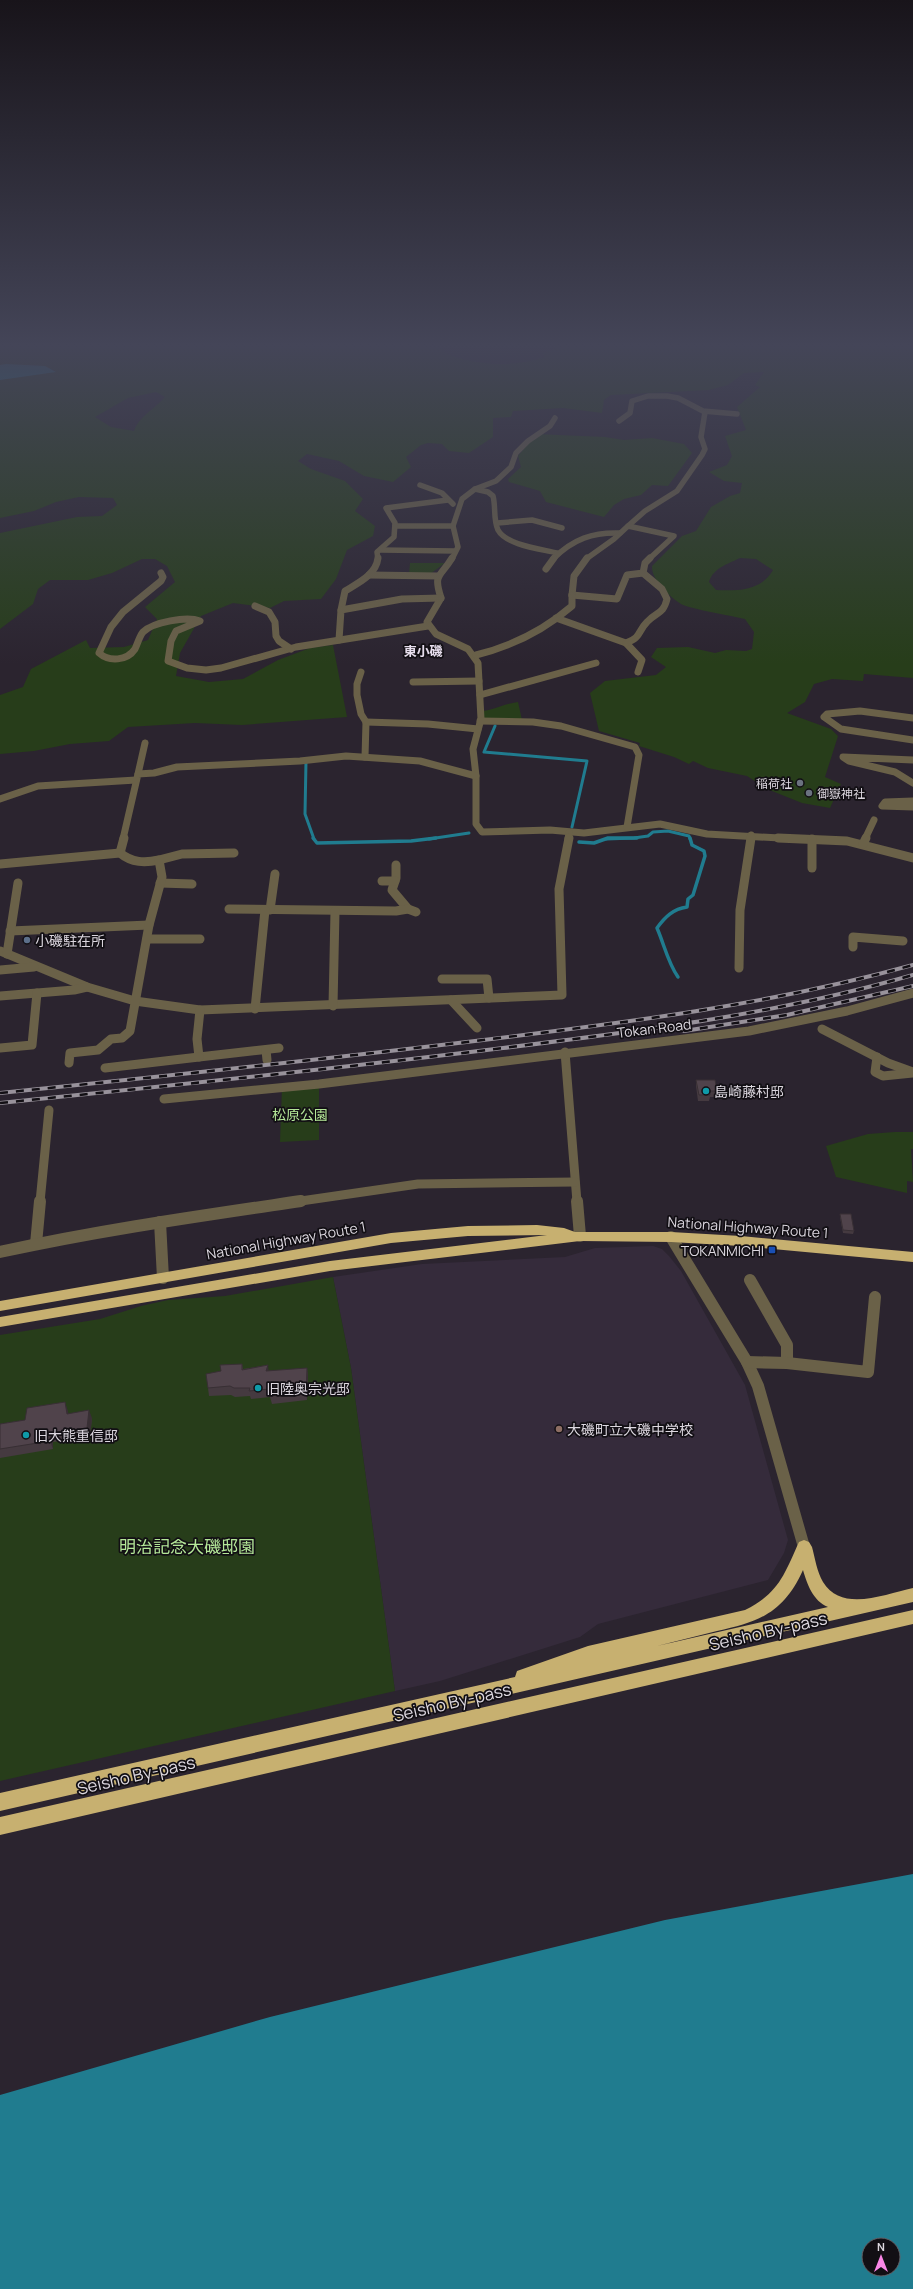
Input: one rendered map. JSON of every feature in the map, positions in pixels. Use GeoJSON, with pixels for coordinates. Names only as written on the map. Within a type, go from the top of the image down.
{"type":"FeatureCollection","features":[{"type":"Feature","properties":{"kind":"highway","name":"National Highway Route 1"},"geometry":{"type":"LineString","coordinates":[[0,1306],[376,1241],[435,1233],[525,1230],[559,1232],[580,1236]]}},
{"type":"Feature","properties":{"kind":"highway","name":"National Highway Route 1"},"geometry":{"type":"LineString","coordinates":[[0,1322],[330,1266],[580,1236],[671,1237],[772,1244],[913,1257]]}},
{"type":"Feature","properties":{"kind":"highway"},"geometry":{"type":"LineString","coordinates":[[804,1547],[812,1574],[822,1595],[836,1604],[859,1606]]}},
{"type":"Feature","properties":{"kind":"highway"},"geometry":{"type":"LineString","coordinates":[[461,1697],[588,1654],[748,1617],[767,1608],[781,1596],[793,1576],[804,1547]]}},
{"type":"Feature","properties":{"kind":"highway","name":"Seisho By-pass"},"geometry":{"type":"LineString","coordinates":[[0,1802],[859,1606],[913,1595]]}},
{"type":"Feature","properties":{"kind":"highway","name":"Seisho By-pass"},"geometry":{"type":"LineString","coordinates":[[0,1826],[913,1617]]}},
{"type":"Feature","properties":{"kind":"highway"},"geometry":{"type":"LineString","coordinates":[[841,1633],[913,1625]]}},
{"type":"Feature","properties":{"kind":"street"},"geometry":{"type":"LineString","coordinates":[[428,626],[427,622],[441,598],[436,583],[438,576],[451,560],[458,543],[454,535],[453,526],[462,499],[474,489],[496,481],[511,467],[516,453],[519,450]]}},
{"type":"Feature","properties":{"kind":"street"},"geometry":{"type":"LineString","coordinates":[[476,655],[493,652],[528,638],[572,606],[572,583],[580,564],[620,533],[645,511],[677,491],[705,450]]}},
{"type":"Feature","properties":{"kind":"street"},"geometry":{"type":"LineString","coordinates":[[420,485],[442,493],[458,510]]}},
{"type":"Feature","properties":{"kind":"street"},"geometry":{"type":"LineString","coordinates":[[474,489],[490,494],[494,499],[499,533],[511,540],[557,553]]}},
{"type":"Feature","properties":{"kind":"street"},"geometry":{"type":"LineString","coordinates":[[339,640],[341,610],[345,591],[369,575],[377,565],[379,558],[377,552],[394,538],[395,526],[386,508],[448,500]]}},
{"type":"Feature","properties":{"kind":"street"},"geometry":{"type":"LineString","coordinates":[[497,523],[532,520],[562,528]]}},
{"type":"Feature","properties":{"kind":"street"},"geometry":{"type":"LineString","coordinates":[[395,526],[453,526]]}},
{"type":"Feature","properties":{"kind":"street"},"geometry":{"type":"LineString","coordinates":[[628,526],[674,536],[645,563],[643,573]]}},
{"type":"Feature","properties":{"kind":"street"},"geometry":{"type":"LineString","coordinates":[[546,569],[550,560],[557,553],[597,533],[620,533]]}},
{"type":"Feature","properties":{"kind":"street"},"geometry":{"type":"LineString","coordinates":[[381,550],[455,551]]}},
{"type":"Feature","properties":{"kind":"street"},"geometry":{"type":"LineString","coordinates":[[162,573],[163,577],[161,581],[123,612],[110,627],[99,653],[102,657],[109,659],[127,655],[134,649],[139,635],[164,622],[195,619],[200,621],[199,623],[176,631],[170,641],[168,661],[175,665],[206,670],[221,668],[291,649],[428,626],[439,635],[469,648],[476,655],[478,662],[480,695],[480,721],[473,749],[476,776],[476,824],[478,833],[550,830],[569,833],[660,824],[707,834],[751,835],[863,844],[913,858]]}},
{"type":"Feature","properties":{"kind":"street"},"geometry":{"type":"LineString","coordinates":[[571,595],[615,599],[627,576],[643,573]]}},
{"type":"Feature","properties":{"kind":"street"},"geometry":{"type":"LineString","coordinates":[[626,643],[637,638],[647,622],[664,610],[667,599],[662,589],[643,573]]}},
{"type":"Feature","properties":{"kind":"street"},"geometry":{"type":"LineString","coordinates":[[369,575],[438,576]]}},
{"type":"Feature","properties":{"kind":"street"},"geometry":{"type":"LineString","coordinates":[[341,610],[402,599],[441,598]]}},
{"type":"Feature","properties":{"kind":"street"},"geometry":{"type":"LineString","coordinates":[[255,606],[269,612],[275,622],[276,636],[279,641],[291,649]]}},
{"type":"Feature","properties":{"kind":"street"},"geometry":{"type":"LineString","coordinates":[[556,618],[626,643],[642,660],[638,672]]}},
{"type":"Feature","properties":{"kind":"street"},"geometry":{"type":"LineString","coordinates":[[480,695],[596,663]]}},
{"type":"Feature","properties":{"kind":"street"},"geometry":{"type":"LineString","coordinates":[[361,672],[357,684],[361,714],[366,722],[366,757]]}},
{"type":"Feature","properties":{"kind":"street"},"geometry":{"type":"LineString","coordinates":[[413,682],[479,681]]}},
{"type":"Feature","properties":{"kind":"street"},"geometry":{"type":"LineString","coordinates":[[913,718],[855,711],[827,714],[824,717],[841,729],[913,740]]}},
{"type":"Feature","properties":{"kind":"street"},"geometry":{"type":"LineString","coordinates":[[480,721],[533,722],[561,726],[635,747],[639,755],[627,827]]}},
{"type":"Feature","properties":{"kind":"street"},"geometry":{"type":"LineString","coordinates":[[366,722],[428,724],[478,729]]}},
{"type":"Feature","properties":{"kind":"street"},"geometry":{"type":"LineString","coordinates":[[120,853],[145,743]]}},
{"type":"Feature","properties":{"kind":"street"},"geometry":{"type":"LineString","coordinates":[[0,799],[38,786],[137,777],[182,767],[300,761],[312,757],[330,756],[366,757],[432,763],[447,770],[476,776]]}},
{"type":"Feature","properties":{"kind":"street"},"geometry":{"type":"LineString","coordinates":[[913,760],[843,757],[849,761],[895,772],[913,783]]}},
{"type":"Feature","properties":{"kind":"street"},"geometry":{"type":"LineString","coordinates":[[863,844],[885,802],[913,801]]}},
{"type":"Feature","properties":{"kind":"street"},"geometry":{"type":"LineString","coordinates":[[878,813],[913,807]]}},
{"type":"Feature","properties":{"kind":"street"},"geometry":{"type":"LineString","coordinates":[[18,883],[10,931],[3,952],[87,987],[135,1001],[200,1010],[333,1006],[489,998],[564,998],[558,889],[567,852],[569,833]]}},
{"type":"Feature","properties":{"kind":"street"},"geometry":{"type":"LineString","coordinates":[[739,968],[740,910],[751,835]]}},
{"type":"Feature","properties":{"kind":"street"},"geometry":{"type":"LineString","coordinates":[[812,839],[812,868]]}},
{"type":"Feature","properties":{"kind":"street"},"geometry":{"type":"LineString","coordinates":[[0,864],[120,853],[127,859],[131,860],[159,860],[182,854],[234,852]]}},
{"type":"Feature","properties":{"kind":"street"},"geometry":{"type":"LineString","coordinates":[[69,1055],[98,1050],[111,1039],[122,1038],[130,1032],[149,925],[162,877],[159,860]]}},
{"type":"Feature","properties":{"kind":"street"},"geometry":{"type":"LineString","coordinates":[[229,909],[412,911],[392,890],[395,881],[396,866]]}},
{"type":"Feature","properties":{"kind":"street"},"geometry":{"type":"LineString","coordinates":[[255,1009],[267,910],[277,877]]}},
{"type":"Feature","properties":{"kind":"street"},"geometry":{"type":"LineString","coordinates":[[382,881],[395,881]]}},
{"type":"Feature","properties":{"kind":"street"},"geometry":{"type":"LineString","coordinates":[[160,884],[192,884]]}},
{"type":"Feature","properties":{"kind":"street"},"geometry":{"type":"LineString","coordinates":[[333,1006],[335,911]]}},
{"type":"Feature","properties":{"kind":"street"},"geometry":{"type":"LineString","coordinates":[[10,931],[149,925]]}},
{"type":"Feature","properties":{"kind":"street"},"geometry":{"type":"LineString","coordinates":[[853,947],[853,937],[903,941]]}},
{"type":"Feature","properties":{"kind":"street"},"geometry":{"type":"LineString","coordinates":[[147,939],[200,939]]}},
{"type":"Feature","properties":{"kind":"street"},"geometry":{"type":"LineString","coordinates":[[0,970],[36,967]]}},
{"type":"Feature","properties":{"kind":"street"},"geometry":{"type":"LineString","coordinates":[[442,979],[487,979],[489,998]]}},
{"type":"Feature","properties":{"kind":"street"},"geometry":{"type":"LineString","coordinates":[[0,996],[74,990],[87,987]]}},
{"type":"Feature","properties":{"kind":"street"},"geometry":{"type":"LineString","coordinates":[[0,1048],[32,1045],[37,993]]}},
{"type":"Feature","properties":{"kind":"street","name":"Tokan Road"},"geometry":{"type":"LineString","coordinates":[[164,1099],[319,1084],[565,1052],[750,1031],[847,1011],[913,993]]}},
{"type":"Feature","properties":{"kind":"street"},"geometry":{"type":"LineString","coordinates":[[451,1000],[477,1028]]}},
{"type":"Feature","properties":{"kind":"street"},"geometry":{"type":"LineString","coordinates":[[199,1058],[197,1039],[200,1010]]}},
{"type":"Feature","properties":{"kind":"street"},"geometry":{"type":"LineString","coordinates":[[822,1030],[877,1057],[913,1072]]}},
{"type":"Feature","properties":{"kind":"street"},"geometry":{"type":"LineString","coordinates":[[105,1068],[279,1048]]}},
{"type":"Feature","properties":{"kind":"street"},"geometry":{"type":"LineString","coordinates":[[266,1050],[267,1060]]}},
{"type":"Feature","properties":{"kind":"street"},"geometry":{"type":"LineString","coordinates":[[565,1052],[580,1236]]}},
{"type":"Feature","properties":{"kind":"street"},"geometry":{"type":"LineString","coordinates":[[877,1057],[874,1069],[875,1072],[883,1076],[913,1072]]}},
{"type":"Feature","properties":{"kind":"street"},"geometry":{"type":"LineString","coordinates":[[36,1244],[49,1110]]}},
{"type":"Feature","properties":{"kind":"street"},"geometry":{"type":"LineString","coordinates":[[0,1252],[36,1244],[160,1222],[418,1184],[576,1182]]}},
{"type":"Feature","properties":{"kind":"street"},"geometry":{"type":"LineString","coordinates":[[160,1222],[163,1278]]}},
{"type":"Feature","properties":{"kind":"street"},"geometry":{"type":"LineString","coordinates":[[671,1237],[747,1362],[758,1386],[804,1547]]}},
{"type":"Feature","properties":{"kind":"street"},"geometry":{"type":"LineString","coordinates":[[750,1280],[787,1345],[787,1363]]}},
{"type":"Feature","properties":{"kind":"street"},"geometry":{"type":"LineString","coordinates":[[747,1362],[787,1363],[868,1372],[874,1328],[875,1297]]}},
{"type":"Feature","properties":{"kind":"shaded area","name":"大磯町立大磯中学校"},"geometry":{"type":"Polygon","coordinates":[[[653,1246],[662,1249],[681,1271],[745,1385],[788,1540],[784,1553],[768,1580],[598,1624],[580,1637],[440,1681],[395,1691],[351,1368],[333,1277],[422,1264],[565,1257],[595,1248],[653,1246]]]}},
{"type":"Feature","properties":{"kind":"green space"},"geometry":{"type":"Polygon","coordinates":[[[0,450],[415,450],[406,457],[411,467],[393,482],[364,476],[339,461],[307,454],[298,461],[311,469],[345,481],[363,499],[355,511],[375,526],[373,536],[347,550],[336,579],[321,599],[284,601],[270,608],[233,603],[201,616],[180,653],[176,676],[209,682],[243,679],[278,660],[310,648],[333,645],[347,717],[242,725],[195,723],[128,727],[109,741],[70,744],[34,751],[0,754],[0,695],[23,687],[31,669],[86,640],[90,648],[124,647],[148,640],[157,619],[145,607],[175,582],[167,566],[155,559],[142,559],[112,573],[88,580],[50,580],[38,589],[33,604],[0,629],[0,533],[77,517],[102,516],[117,505],[113,498],[79,497],[56,502],[34,511],[0,518],[0,450]]]}},
{"type":"Feature","properties":{"kind":"green space"},"geometry":{"type":"Polygon","coordinates":[[[448,450],[474,450],[469,453],[448,450]]]}},
{"type":"Feature","properties":{"kind":"green space"},"geometry":{"type":"Polygon","coordinates":[[[523,450],[689,450],[692,453],[668,486],[652,485],[641,495],[624,499],[614,505],[604,517],[546,502],[540,491],[509,482],[508,479],[521,467],[518,456],[523,450]]]}},
{"type":"Feature","properties":{"kind":"green space"},"geometry":{"type":"Polygon","coordinates":[[[730,450],[913,450],[913,678],[864,674],[863,681],[832,679],[814,684],[805,702],[787,713],[831,729],[838,736],[825,777],[841,784],[830,808],[802,803],[767,789],[747,776],[708,768],[693,761],[689,764],[674,757],[639,746],[640,743],[599,731],[590,693],[605,681],[656,675],[666,667],[651,657],[657,648],[688,647],[715,653],[726,650],[746,651],[752,649],[754,632],[745,619],[681,604],[662,588],[655,577],[652,566],[682,536],[696,531],[711,507],[730,496],[740,493],[742,483],[724,481],[709,472],[727,465],[732,456],[730,450]],[[740,558],[717,570],[709,582],[716,590],[741,590],[755,586],[768,577],[773,570],[756,559],[740,558]]]}},
{"type":"Feature","properties":{"kind":"green space"},"geometry":{"type":"Polygon","coordinates":[[[410,563],[445,563],[430,574],[409,574],[410,563]]]}},
{"type":"Feature","properties":{"kind":"green space"},"geometry":{"type":"Polygon","coordinates":[[[518,702],[522,720],[481,719],[480,711],[518,702]]]}},
{"type":"Feature","properties":{"kind":"green space","name":"松原公園"},"geometry":{"type":"Polygon","coordinates":[[[319,1084],[319,1140],[280,1142],[282,1087],[319,1084]]]}},
{"type":"Feature","properties":{"kind":"green space"},"geometry":{"type":"Polygon","coordinates":[[[913,1132],[913,1149],[911,1149],[913,1182],[907,1181],[907,1193],[836,1177],[826,1146],[868,1134],[913,1132]]]}},
{"type":"Feature","properties":{"kind":"green space","name":"明治記念大磯邸園"},"geometry":{"type":"Polygon","coordinates":[[[333,1277],[351,1368],[395,1691],[0,1781],[0,1335],[100,1319],[141,1306],[168,1300],[225,1296],[333,1277]]]}},
{"type":"Feature","properties":{"kind":"water"},"geometry":{"type":"Polygon","coordinates":[[[913,1874],[913,2289],[0,2289],[0,2095],[270,2017],[665,1920],[913,1874]]]}},
{"type":"Feature","properties":{"kind":"building"},"geometry":{"type":"Polygon","coordinates":[[[696,1080],[715,1080],[717,1091],[710,1091],[710,1095],[699,1095],[696,1080]]]}},
{"type":"Feature","properties":{"kind":"building"},"geometry":{"type":"Polygon","coordinates":[[[840,1214],[851,1214],[854,1231],[843,1230],[840,1214]]]}},
{"type":"Feature","properties":{"kind":"building","name":"旧陸奥宗光邸"},"geometry":{"type":"Polygon","coordinates":[[[242,1364],[242,1370],[268,1365],[266,1371],[307,1368],[306,1392],[271,1395],[269,1389],[249,1391],[250,1388],[234,1388],[230,1386],[208,1388],[206,1374],[221,1371],[220,1365],[242,1364]]]}},
{"type":"Feature","properties":{"kind":"building","name":"旧大熊重信邸"},"geometry":{"type":"Polygon","coordinates":[[[65,1402],[67,1414],[89,1410],[87,1428],[50,1433],[50,1441],[0,1449],[0,1424],[25,1420],[27,1408],[65,1402]]]}},
{"type":"Feature","properties":{"kind":"waterway"},"geometry":{"type":"LineString","coordinates":[[495,726],[484,752],[587,761],[572,827]]}},
{"type":"Feature","properties":{"kind":"waterway"},"geometry":{"type":"LineString","coordinates":[[306,761],[305,814],[314,839]]}},
{"type":"Feature","properties":{"kind":"waterway"},"geometry":{"type":"LineString","coordinates":[[634,838],[648,836],[653,832],[668,831],[689,836],[690,839]]}},
{"type":"Feature","properties":{"kind":"waterway"},"geometry":{"type":"LineString","coordinates":[[434,838],[469,833]]}},
{"type":"Feature","properties":{"kind":"waterway"},"geometry":{"type":"LineString","coordinates":[[313,838],[317,843],[411,841],[434,838]]}},
{"type":"Feature","properties":{"kind":"waterway"},"geometry":{"type":"LineString","coordinates":[[429,839],[434,838]]}},
{"type":"Feature","properties":{"kind":"waterway"},"geometry":{"type":"LineString","coordinates":[[579,842],[594,843],[608,838],[634,838]]}},
{"type":"Feature","properties":{"kind":"waterway"},"geometry":{"type":"LineString","coordinates":[[606,839],[634,838]]}},
{"type":"Feature","properties":{"kind":"waterway"},"geometry":{"type":"LineString","coordinates":[[678,977],[669,960],[657,928],[670,914],[687,907],[688,899],[693,895],[705,856],[704,851],[692,845],[690,838]]}},
{"type":"Feature","properties":{"kind":"railway"},"geometry":{"type":"LineString","coordinates":[[0,1093],[356,1055],[641,1020],[750,1002],[805,991],[913,965]]}},
{"type":"Feature","properties":{"kind":"railway"},"geometry":{"type":"LineString","coordinates":[[0,1103],[377,1063],[658,1028],[760,1011],[862,989],[913,975]]}},
{"type":"Feature","properties":{"kind":"railway"},"geometry":{"type":"LineString","coordinates":[[684,1031],[787,1015],[913,986]]}},
{"type":"Feature","properties":{"kind":"place","name":"稲荷社"},"geometry":{"type":"Point","coordinates":[800,783]}},
{"type":"Feature","properties":{"kind":"place","name":"御嶽神社"},"geometry":{"type":"Point","coordinates":[809,793]}},
{"type":"Feature","properties":{"kind":"place","name":"小磯駐在所"},"geometry":{"type":"Point","coordinates":[27,940]}},
{"type":"Feature","properties":{"kind":"place","name":"島崎藤村邸"},"geometry":{"type":"Point","coordinates":[706,1091]}},
{"type":"Feature","properties":{"kind":"place","name":"TOKANMICHI"},"geometry":{"type":"Point","coordinates":[772,1250]}},
{"type":"Feature","properties":{"kind":"place","name":"旧陸奥宗光邸"},"geometry":{"type":"Point","coordinates":[258,1388]}},
{"type":"Feature","properties":{"kind":"place","name":"大磯町立大磯中学校"},"geometry":{"type":"Point","coordinates":[559,1429]}},
{"type":"Feature","properties":{"kind":"place","name":"旧大熊重信邸"},"geometry":{"type":"Point","coordinates":[26,1435]}},
{"type":"Feature","properties":{"kind":"district","name":"東小磯"},"geometry":{"type":"Point","coordinates":[423,651]}}]}
